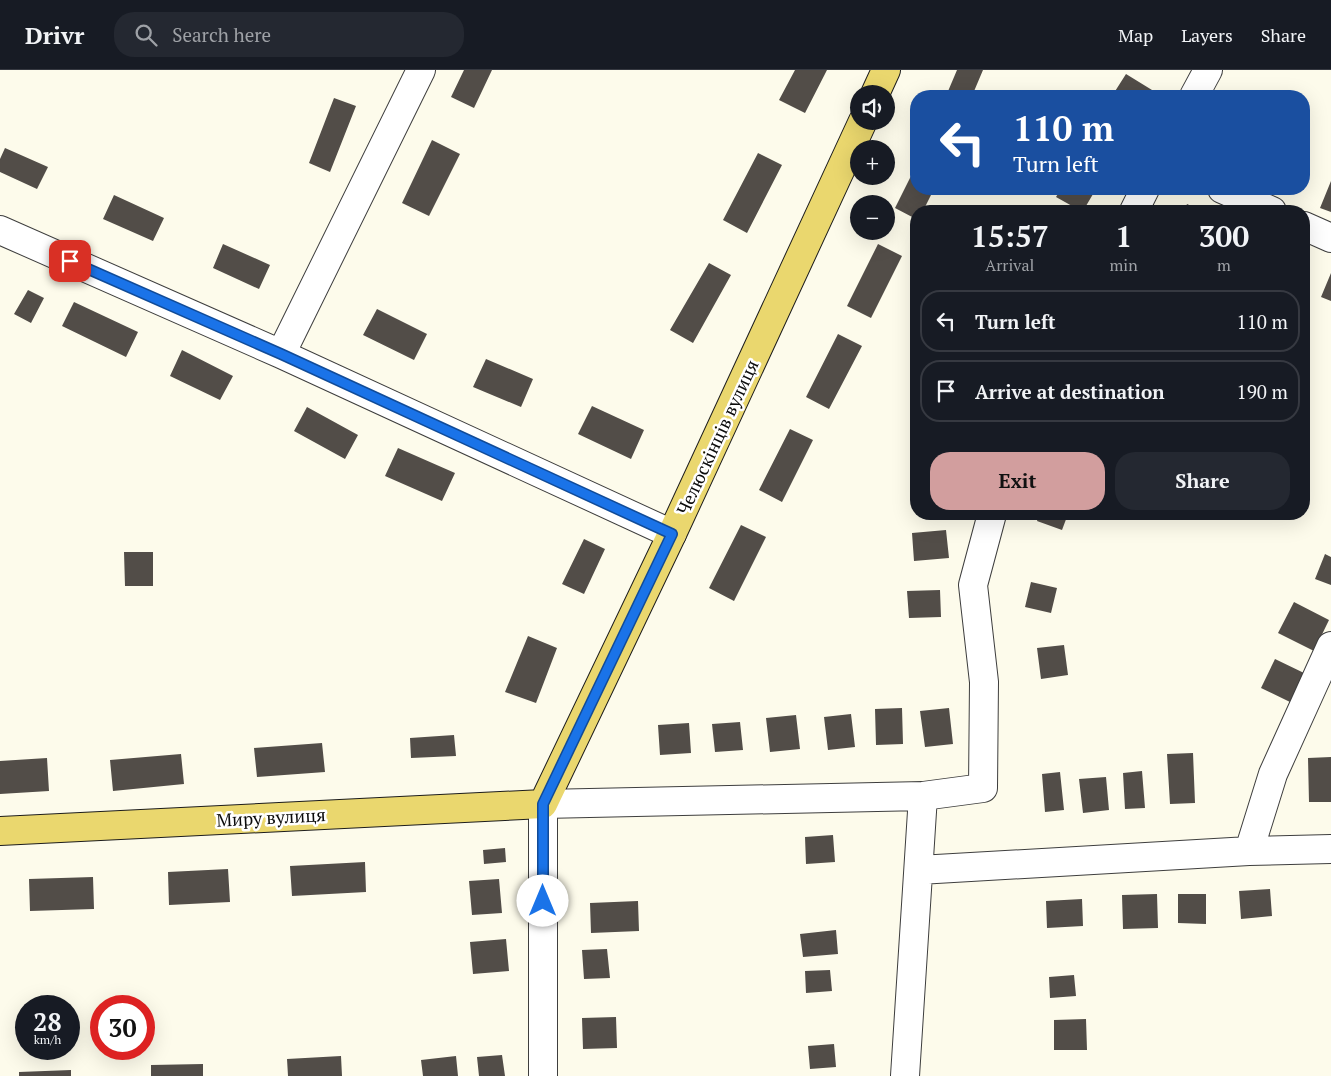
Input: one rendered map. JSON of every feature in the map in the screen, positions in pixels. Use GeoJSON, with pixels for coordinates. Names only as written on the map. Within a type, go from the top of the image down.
{"type":"FeatureCollection","features":[{"type":"Feature","properties":{"kind":"main road"},"geometry":{"type":"LineString","coordinates":[[879,85],[886,70]]}},
{"type":"Feature","properties":{"kind":"main road","name":"Челюскінців вулиця"},"geometry":{"type":"LineString","coordinates":[[543,804],[672,534],[859,130]]}},
{"type":"Feature","properties":{"kind":"main road","name":"Миру вулиця"},"geometry":{"type":"LineString","coordinates":[[0,831],[543,804]]}},
{"type":"Feature","properties":{"kind":"street"},"geometry":{"type":"LineString","coordinates":[[281,354],[421,70]]}},
{"type":"Feature","properties":{"kind":"street"},"geometry":{"type":"LineString","coordinates":[[1197,90],[1208,70]]}},
{"type":"Feature","properties":{"kind":"street"},"geometry":{"type":"LineString","coordinates":[[1236,195],[1258,205]]}},
{"type":"Feature","properties":{"kind":"street"},"geometry":{"type":"LineString","coordinates":[[1310,229],[1331,238]]}},
{"type":"Feature","properties":{"kind":"street"},"geometry":{"type":"LineString","coordinates":[[0,230],[281,354],[672,534]]}},
{"type":"Feature","properties":{"kind":"street"},"geometry":{"type":"LineString","coordinates":[[543,804],[923,796],[983,788],[984,682],[973,585],[990,520]]}},
{"type":"Feature","properties":{"kind":"street"},"geometry":{"type":"LineString","coordinates":[[1249,851],[1272,774],[1331,646]]}},
{"type":"Feature","properties":{"kind":"street"},"geometry":{"type":"LineString","coordinates":[[906,1076],[923,796]]}},
{"type":"Feature","properties":{"kind":"street","name":"Челюскінців вулиця"},"geometry":{"type":"LineString","coordinates":[[543,804],[543,1076]]}},
{"type":"Feature","properties":{"kind":"street"},"geometry":{"type":"LineString","coordinates":[[919,870],[1249,851],[1331,849]]}},
{"type":"Feature","properties":{"kind":"building"},"geometry":{"type":"Polygon","coordinates":[[[464,70],[492,70],[474,108],[451,97],[464,70]]]}},
{"type":"Feature","properties":{"kind":"building"},"geometry":{"type":"Polygon","coordinates":[[[795,70],[827,70],[805,113],[779,100],[795,70]]]}},
{"type":"Feature","properties":{"kind":"building"},"geometry":{"type":"Polygon","coordinates":[[[957,70],[983,70],[975,90],[949,90],[957,70]]]}},
{"type":"Feature","properties":{"kind":"building"},"geometry":{"type":"Polygon","coordinates":[[[1126,74],[1152,90],[1116,90],[1126,74]]]}},
{"type":"Feature","properties":{"kind":"building"},"geometry":{"type":"Polygon","coordinates":[[[334,98],[356,106],[330,172],[309,163],[334,98]]]}},
{"type":"Feature","properties":{"kind":"building"},"geometry":{"type":"Polygon","coordinates":[[[432,140],[460,154],[429,216],[402,203],[432,140]]]}},
{"type":"Feature","properties":{"kind":"building"},"geometry":{"type":"Polygon","coordinates":[[[5,148],[48,167],[37,189],[0,172],[0,159],[5,148]]]}},
{"type":"Feature","properties":{"kind":"building"},"geometry":{"type":"Polygon","coordinates":[[[758,153],[782,165],[747,233],[723,220],[758,153]]]}},
{"type":"Feature","properties":{"kind":"building"},"geometry":{"type":"Polygon","coordinates":[[[910,178],[910,195],[931,195],[926,205],[910,205],[910,216],[895,208],[910,178]]]}},
{"type":"Feature","properties":{"kind":"building"},"geometry":{"type":"Polygon","coordinates":[[[1331,181],[1331,212],[1320,208],[1331,181]]]}},
{"type":"Feature","properties":{"kind":"building"},"geometry":{"type":"Polygon","coordinates":[[[114,195],[164,218],[153,241],[103,219],[114,195]]]}},
{"type":"Feature","properties":{"kind":"building"},"geometry":{"type":"Polygon","coordinates":[[[1057,195],[1092,195],[1087,205],[1070,205],[1056,197],[1057,195]]]}},
{"type":"Feature","properties":{"kind":"building"},"geometry":{"type":"Polygon","coordinates":[[[223,244],[270,265],[259,289],[213,268],[223,244]]]}},
{"type":"Feature","properties":{"kind":"building"},"geometry":{"type":"Polygon","coordinates":[[[878,244],[902,256],[871,318],[847,306],[878,244]]]}},
{"type":"Feature","properties":{"kind":"building"},"geometry":{"type":"Polygon","coordinates":[[[709,263],[731,275],[693,343],[670,330],[709,263]]]}},
{"type":"Feature","properties":{"kind":"building"},"geometry":{"type":"Polygon","coordinates":[[[1331,273],[1331,301],[1321,297],[1331,273]]]}},
{"type":"Feature","properties":{"kind":"building"},"geometry":{"type":"Polygon","coordinates":[[[28,290],[44,298],[31,323],[14,314],[28,290]]]}},
{"type":"Feature","properties":{"kind":"building"},"geometry":{"type":"Polygon","coordinates":[[[74,302],[138,332],[126,357],[62,326],[74,302]]]}},
{"type":"Feature","properties":{"kind":"building"},"geometry":{"type":"Polygon","coordinates":[[[377,309],[427,334],[414,360],[363,335],[377,309]]]}},
{"type":"Feature","properties":{"kind":"building"},"geometry":{"type":"Polygon","coordinates":[[[838,334],[862,346],[829,409],[806,397],[838,334]]]}},
{"type":"Feature","properties":{"kind":"building"},"geometry":{"type":"Polygon","coordinates":[[[182,350],[233,376],[220,400],[170,376],[182,350]]]}},
{"type":"Feature","properties":{"kind":"building"},"geometry":{"type":"Polygon","coordinates":[[[486,359],[533,379],[521,407],[473,387],[486,359]]]}},
{"type":"Feature","properties":{"kind":"building"},"geometry":{"type":"Polygon","coordinates":[[[592,406],[644,430],[631,459],[578,434],[592,406]]]}},
{"type":"Feature","properties":{"kind":"building"},"geometry":{"type":"Polygon","coordinates":[[[307,407],[358,435],[345,459],[294,431],[307,407]]]}},
{"type":"Feature","properties":{"kind":"building"},"geometry":{"type":"Polygon","coordinates":[[[790,429],[813,440],[782,502],[759,490],[790,429]]]}},
{"type":"Feature","properties":{"kind":"building"},"geometry":{"type":"Polygon","coordinates":[[[398,448],[455,473],[442,501],[385,476],[398,448]]]}},
{"type":"Feature","properties":{"kind":"building"},"geometry":{"type":"Polygon","coordinates":[[[1037,520],[1066,520],[1062,530],[1037,520]]]}},
{"type":"Feature","properties":{"kind":"building"},"geometry":{"type":"Polygon","coordinates":[[[741,525],[766,537],[734,601],[709,588],[741,525]]]}},
{"type":"Feature","properties":{"kind":"building"},"geometry":{"type":"Polygon","coordinates":[[[946,530],[949,558],[914,561],[912,533],[946,530]]]}},
{"type":"Feature","properties":{"kind":"building"},"geometry":{"type":"Polygon","coordinates":[[[584,539],[605,549],[584,594],[562,584],[584,539]]]}},
{"type":"Feature","properties":{"kind":"building"},"geometry":{"type":"Polygon","coordinates":[[[124,552],[153,552],[153,586],[125,586],[124,552]]]}},
{"type":"Feature","properties":{"kind":"building"},"geometry":{"type":"Polygon","coordinates":[[[1325,554],[1331,557],[1331,585],[1315,579],[1325,554]]]}},
{"type":"Feature","properties":{"kind":"building"},"geometry":{"type":"Polygon","coordinates":[[[1031,582],[1057,588],[1051,613],[1025,607],[1031,582]]]}},
{"type":"Feature","properties":{"kind":"building"},"geometry":{"type":"Polygon","coordinates":[[[940,590],[941,617],[909,618],[907,591],[940,590]]]}},
{"type":"Feature","properties":{"kind":"building"},"geometry":{"type":"Polygon","coordinates":[[[1294,602],[1329,620],[1314,651],[1278,633],[1294,602]]]}},
{"type":"Feature","properties":{"kind":"building"},"geometry":{"type":"Polygon","coordinates":[[[528,636],[557,648],[536,703],[505,692],[528,636]]]}},
{"type":"Feature","properties":{"kind":"building"},"geometry":{"type":"Polygon","coordinates":[[[1064,645],[1068,675],[1041,679],[1037,648],[1064,645]]]}},
{"type":"Feature","properties":{"kind":"building"},"geometry":{"type":"Polygon","coordinates":[[[1275,659],[1304,673],[1290,702],[1261,688],[1275,659]]]}},
{"type":"Feature","properties":{"kind":"building"},"geometry":{"type":"Polygon","coordinates":[[[902,708],[903,744],[876,745],[875,709],[902,708]]]}},
{"type":"Feature","properties":{"kind":"building"},"geometry":{"type":"Polygon","coordinates":[[[949,708],[953,744],[925,747],[920,711],[949,708]]]}},
{"type":"Feature","properties":{"kind":"building"},"geometry":{"type":"Polygon","coordinates":[[[851,714],[855,747],[828,750],[824,717],[851,714]]]}},
{"type":"Feature","properties":{"kind":"building"},"geometry":{"type":"Polygon","coordinates":[[[796,715],[800,749],[770,752],[766,718],[796,715]]]}},
{"type":"Feature","properties":{"kind":"building"},"geometry":{"type":"Polygon","coordinates":[[[740,722],[743,750],[715,752],[712,724],[740,722]]]}},
{"type":"Feature","properties":{"kind":"building"},"geometry":{"type":"Polygon","coordinates":[[[689,723],[691,753],[660,755],[658,725],[689,723]]]}},
{"type":"Feature","properties":{"kind":"building"},"geometry":{"type":"Polygon","coordinates":[[[454,735],[456,756],[411,758],[410,738],[454,735]]]}},
{"type":"Feature","properties":{"kind":"building"},"geometry":{"type":"Polygon","coordinates":[[[322,743],[325,772],[257,777],[254,748],[322,743]]]}},
{"type":"Feature","properties":{"kind":"building"},"geometry":{"type":"Polygon","coordinates":[[[1193,753],[1195,803],[1170,804],[1167,754],[1193,753]]]}},
{"type":"Feature","properties":{"kind":"building"},"geometry":{"type":"Polygon","coordinates":[[[181,754],[184,784],[113,791],[110,760],[181,754]]]}},
{"type":"Feature","properties":{"kind":"building"},"geometry":{"type":"Polygon","coordinates":[[[1331,757],[1331,802],[1309,802],[1308,758],[1331,757]]]}},
{"type":"Feature","properties":{"kind":"building"},"geometry":{"type":"Polygon","coordinates":[[[47,758],[49,791],[0,794],[0,761],[47,758]]]}},
{"type":"Feature","properties":{"kind":"building"},"geometry":{"type":"Polygon","coordinates":[[[1142,771],[1145,808],[1125,809],[1123,773],[1142,771]]]}},
{"type":"Feature","properties":{"kind":"building"},"geometry":{"type":"Polygon","coordinates":[[[1060,772],[1064,810],[1045,812],[1042,774],[1060,772]]]}},
{"type":"Feature","properties":{"kind":"building"},"geometry":{"type":"Polygon","coordinates":[[[1106,777],[1109,810],[1083,813],[1079,779],[1106,777]]]}},
{"type":"Feature","properties":{"kind":"building"},"geometry":{"type":"Polygon","coordinates":[[[833,835],[835,862],[806,864],[805,837],[833,835]]]}},
{"type":"Feature","properties":{"kind":"building"},"geometry":{"type":"Polygon","coordinates":[[[505,848],[506,862],[484,864],[483,850],[505,848]]]}},
{"type":"Feature","properties":{"kind":"building"},"geometry":{"type":"Polygon","coordinates":[[[365,862],[366,892],[292,896],[290,866],[365,862]]]}},
{"type":"Feature","properties":{"kind":"building"},"geometry":{"type":"Polygon","coordinates":[[[228,869],[230,902],[169,905],[168,872],[228,869]]]}},
{"type":"Feature","properties":{"kind":"building"},"geometry":{"type":"Polygon","coordinates":[[[93,877],[94,909],[30,911],[29,879],[93,877]]]}},
{"type":"Feature","properties":{"kind":"building"},"geometry":{"type":"Polygon","coordinates":[[[499,879],[502,913],[472,915],[469,881],[499,879]]]}},
{"type":"Feature","properties":{"kind":"building"},"geometry":{"type":"Polygon","coordinates":[[[1270,889],[1272,916],[1241,919],[1239,891],[1270,889]]]}},
{"type":"Feature","properties":{"kind":"building"},"geometry":{"type":"Polygon","coordinates":[[[1157,894],[1158,928],[1123,929],[1122,895],[1157,894]]]}},
{"type":"Feature","properties":{"kind":"building"},"geometry":{"type":"Polygon","coordinates":[[[1178,894],[1206,894],[1206,924],[1178,923],[1178,894]]]}},
{"type":"Feature","properties":{"kind":"building"},"geometry":{"type":"Polygon","coordinates":[[[1082,899],[1083,926],[1047,928],[1046,901],[1082,899]]]}},
{"type":"Feature","properties":{"kind":"building"},"geometry":{"type":"Polygon","coordinates":[[[638,901],[639,931],[591,933],[590,903],[638,901]]]}},
{"type":"Feature","properties":{"kind":"building"},"geometry":{"type":"Polygon","coordinates":[[[836,930],[838,954],[803,957],[800,934],[836,930]]]}},
{"type":"Feature","properties":{"kind":"building"},"geometry":{"type":"Polygon","coordinates":[[[506,939],[509,971],[473,974],[470,942],[506,939]]]}},
{"type":"Feature","properties":{"kind":"building"},"geometry":{"type":"Polygon","coordinates":[[[607,949],[610,978],[584,979],[582,950],[607,949]]]}},
{"type":"Feature","properties":{"kind":"building"},"geometry":{"type":"Polygon","coordinates":[[[830,970],[832,991],[806,993],[805,971],[830,970]]]}},
{"type":"Feature","properties":{"kind":"building"},"geometry":{"type":"Polygon","coordinates":[[[1074,975],[1076,996],[1050,998],[1049,977],[1074,975]]]}},
{"type":"Feature","properties":{"kind":"building"},"geometry":{"type":"Polygon","coordinates":[[[616,1017],[617,1048],[583,1049],[582,1018],[616,1017]]]}},
{"type":"Feature","properties":{"kind":"building"},"geometry":{"type":"Polygon","coordinates":[[[1086,1019],[1087,1050],[1054,1050],[1054,1020],[1086,1019]]]}},
{"type":"Feature","properties":{"kind":"building"},"geometry":{"type":"Polygon","coordinates":[[[834,1044],[836,1067],[810,1069],[808,1046],[834,1044]]]}},
{"type":"Feature","properties":{"kind":"building"},"geometry":{"type":"Polygon","coordinates":[[[502,1055],[505,1076],[479,1076],[477,1057],[502,1055]]]}},
{"type":"Feature","properties":{"kind":"building"},"geometry":{"type":"Polygon","coordinates":[[[341,1056],[342,1076],[288,1076],[287,1059],[341,1056]]]}},
{"type":"Feature","properties":{"kind":"building"},"geometry":{"type":"Polygon","coordinates":[[[456,1056],[458,1076],[423,1076],[421,1060],[456,1056]]]}},
{"type":"Feature","properties":{"kind":"building"},"geometry":{"type":"Polygon","coordinates":[[[203,1064],[203,1076],[151,1076],[151,1065],[203,1064]]]}},
{"type":"Feature","properties":{"kind":"building"},"geometry":{"type":"Polygon","coordinates":[[[71,1070],[71,1076],[19,1076],[19,1072],[71,1070]]]}},
{"type":"Feature","properties":{"kind":"route"},"geometry":{"type":"LineString","coordinates":[[70,261],[281,354],[672,534],[543,804],[543,901]]}}]}
